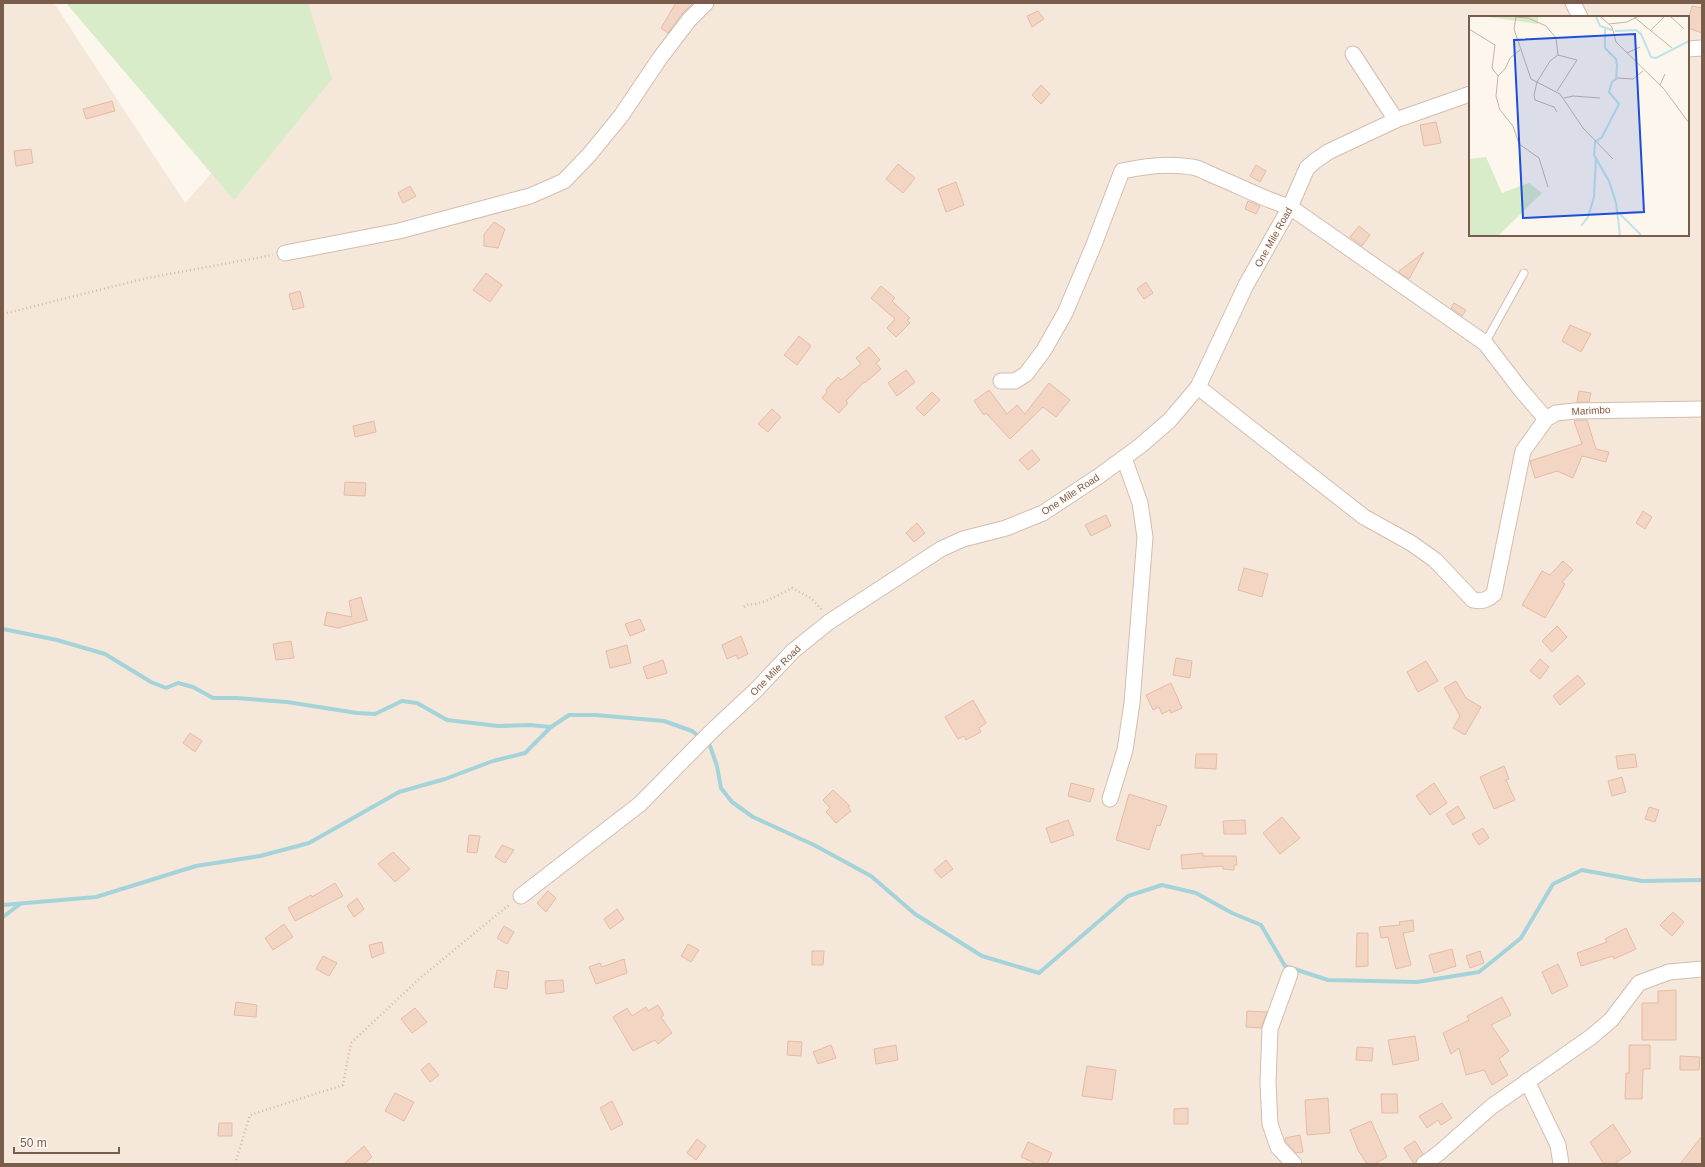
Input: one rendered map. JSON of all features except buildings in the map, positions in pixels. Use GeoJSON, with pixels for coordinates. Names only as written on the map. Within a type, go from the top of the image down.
{"type":"FeatureCollection","features":[{"type":"Feature","properties":{"kind":"street"},"geometry":{"type":"LineString","coordinates":[[285,253],[399,231],[530,196],[564,181],[589,155],[621,116],[660,58],[689,20],[706,3]]}},
{"type":"Feature","properties":{"kind":"street"},"geometry":{"type":"LineString","coordinates":[[1573,3],[1580,16]]}},
{"type":"Feature","properties":{"kind":"street"},"geometry":{"type":"LineString","coordinates":[[1689,49],[1702,48]]}},
{"type":"Feature","properties":{"kind":"street"},"geometry":{"type":"LineString","coordinates":[[1353,54],[1396,120]]}},
{"type":"Feature","properties":{"kind":"street","name":"One Mile Road"},"geometry":{"type":"LineString","coordinates":[[521,896],[640,804],[712,731],[756,691],[793,651],[829,622],[941,549],[963,539],[1006,528],[1043,513],[1124,458],[1169,421],[1198,387],[1246,285],[1290,208],[1307,168],[1328,152],[1396,120],[1469,94]]}},
{"type":"Feature","properties":{"kind":"street"},"geometry":{"type":"LineString","coordinates":[[1000,381],[1014,381],[1026,374],[1044,350],[1065,313],[1093,247],[1122,171],[1142,167],[1172,165],[1193,167],[1267,200],[1290,208],[1485,342],[1521,390],[1546,419],[1523,451],[1494,594],[1488,599],[1481,601],[1473,600],[1436,560],[1411,542],[1364,517],[1198,387]]}},
{"type":"Feature","properties":{"kind":"street","name":"Marimbo"},"geometry":{"type":"LineString","coordinates":[[1546,419],[1556,413],[1574,411],[1702,409]]}},
{"type":"Feature","properties":{"kind":"street"},"geometry":{"type":"LineString","coordinates":[[1110,800],[1125,750],[1132,703],[1145,537],[1140,503],[1124,458]]}},
{"type":"Feature","properties":{"kind":"street"},"geometry":{"type":"LineString","coordinates":[[1424,1164],[1439,1153],[1491,1107],[1590,1037],[1611,1020],[1639,983],[1669,972],[1702,969]]}},
{"type":"Feature","properties":{"kind":"street"},"geometry":{"type":"LineString","coordinates":[[1290,974],[1270,1029],[1268,1083],[1270,1124],[1278,1146],[1294,1164]]}},
{"type":"Feature","properties":{"kind":"street"},"geometry":{"type":"LineString","coordinates":[[1527,1081],[1558,1145],[1562,1164]]}},
{"type":"Feature","properties":{"kind":"lane"},"geometry":{"type":"LineString","coordinates":[[1485,342],[1524,273]]}},
{"type":"Feature","properties":{"kind":"path"},"geometry":{"type":"LineString","coordinates":[[3,314],[147,278],[285,253]]}},
{"type":"Feature","properties":{"kind":"path"},"geometry":{"type":"LineString","coordinates":[[744,607],[747,604],[756,604],[782,594],[792,588],[810,598],[820,606],[829,622]]}},
{"type":"Feature","properties":{"kind":"path"},"geometry":{"type":"LineString","coordinates":[[235,1164],[250,1115],[343,1085],[351,1043],[419,980],[521,896]]}},
{"type":"Feature","properties":{"kind":"shaded area"},"geometry":{"type":"Polygon","coordinates":[[[3,3],[54,3],[185,203],[286,89],[262,3],[1702,3],[1702,1164],[3,1164],[3,3]]]}},
{"type":"Feature","properties":{"kind":"green space"},"geometry":{"type":"Polygon","coordinates":[[[66,3],[308,3],[332,79],[234,200],[66,3]]]}},
{"type":"Feature","properties":{"kind":"waterway"},"geometry":{"type":"LineString","coordinates":[[3,629],[57,640],[105,654],[151,682],[166,688],[178,683],[193,687],[213,698],[236,698],[287,702],[357,713],[375,714],[402,701],[417,703],[447,720],[498,726],[530,725],[551,727]]}},
{"type":"Feature","properties":{"kind":"waterway"},"geometry":{"type":"LineString","coordinates":[[3,905],[96,897],[196,866],[260,856],[309,843],[399,792],[445,779],[493,761],[525,753],[551,727],[569,715],[595,715],[664,721],[692,731],[701,738]]}},
{"type":"Feature","properties":{"kind":"waterway"},"geometry":{"type":"LineString","coordinates":[[706,743],[710,746],[717,766],[721,788],[732,802],[753,817],[814,845],[871,876],[915,914],[982,956],[1039,973],[1128,896],[1162,885],[1196,893],[1232,913],[1261,925],[1285,966],[1328,980],[1417,982],[1479,972],[1521,938],[1553,884],[1582,870],[1642,881],[1702,880]]}},
{"type":"Feature","properties":{"kind":"waterway"},"geometry":{"type":"LineString","coordinates":[[3,917],[20,904]]}}]}
